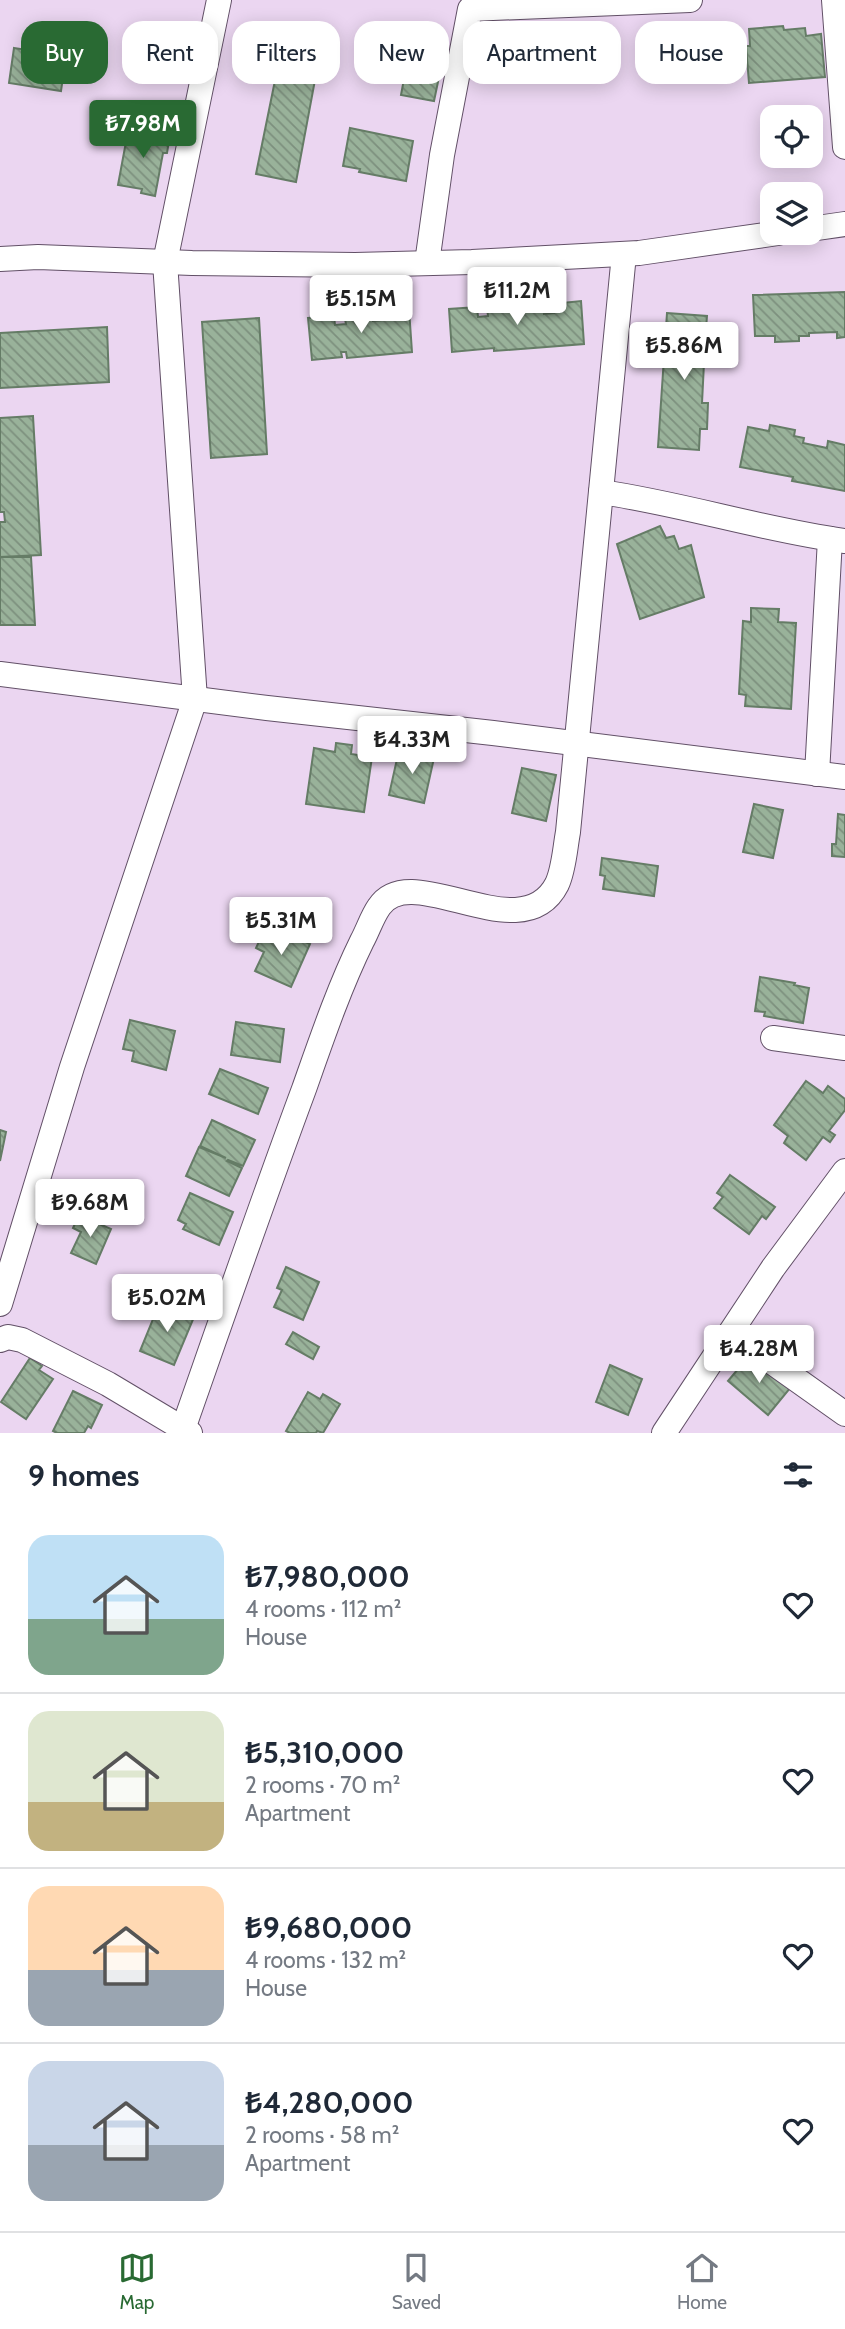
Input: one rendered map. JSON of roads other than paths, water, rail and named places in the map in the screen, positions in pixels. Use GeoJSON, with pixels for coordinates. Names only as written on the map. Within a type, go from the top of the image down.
{"type":"FeatureCollection","features":[{"type":"Feature","properties":{"kind":"street"},"geometry":{"type":"LineString","coordinates":[[0,1304],[72,1067],[195,699],[165,262],[219,0]]}},
{"type":"Feature","properties":{"kind":"street"},"geometry":{"type":"LineString","coordinates":[[427,263],[442,155],[471,5],[690,0]]}},
{"type":"Feature","properties":{"kind":"street"},"geometry":{"type":"LineString","coordinates":[[834,0],[845,147]]}},
{"type":"Feature","properties":{"kind":"street"},"geometry":{"type":"LineString","coordinates":[[823,227],[845,224]]}},
{"type":"Feature","properties":{"kind":"street"},"geometry":{"type":"LineString","coordinates":[[0,259],[38,257],[355,265],[427,263],[624,254],[760,235]]}},
{"type":"Feature","properties":{"kind":"street"},"geometry":{"type":"LineString","coordinates":[[0,1340],[8,1337],[22,1340],[108,1384],[187,1431],[267,1190],[344,979],[380,905],[393,894],[400,892],[516,911],[543,903],[557,883],[568,832],[624,254]]}},
{"type":"Feature","properties":{"kind":"street"},"geometry":{"type":"LineString","coordinates":[[601,492],[650,499],[809,537],[837,540],[817,774]]}},
{"type":"Feature","properties":{"kind":"street"},"geometry":{"type":"LineString","coordinates":[[0,674],[845,778]]}},
{"type":"Feature","properties":{"kind":"street"},"geometry":{"type":"LineString","coordinates":[[773,1038],[845,1048]]}},
{"type":"Feature","properties":{"kind":"street"},"geometry":{"type":"LineString","coordinates":[[664,1433],[773,1268],[845,1171]]}},
{"type":"Feature","properties":{"kind":"street"},"geometry":{"type":"LineString","coordinates":[[731,1333],[845,1414]]}}]}
